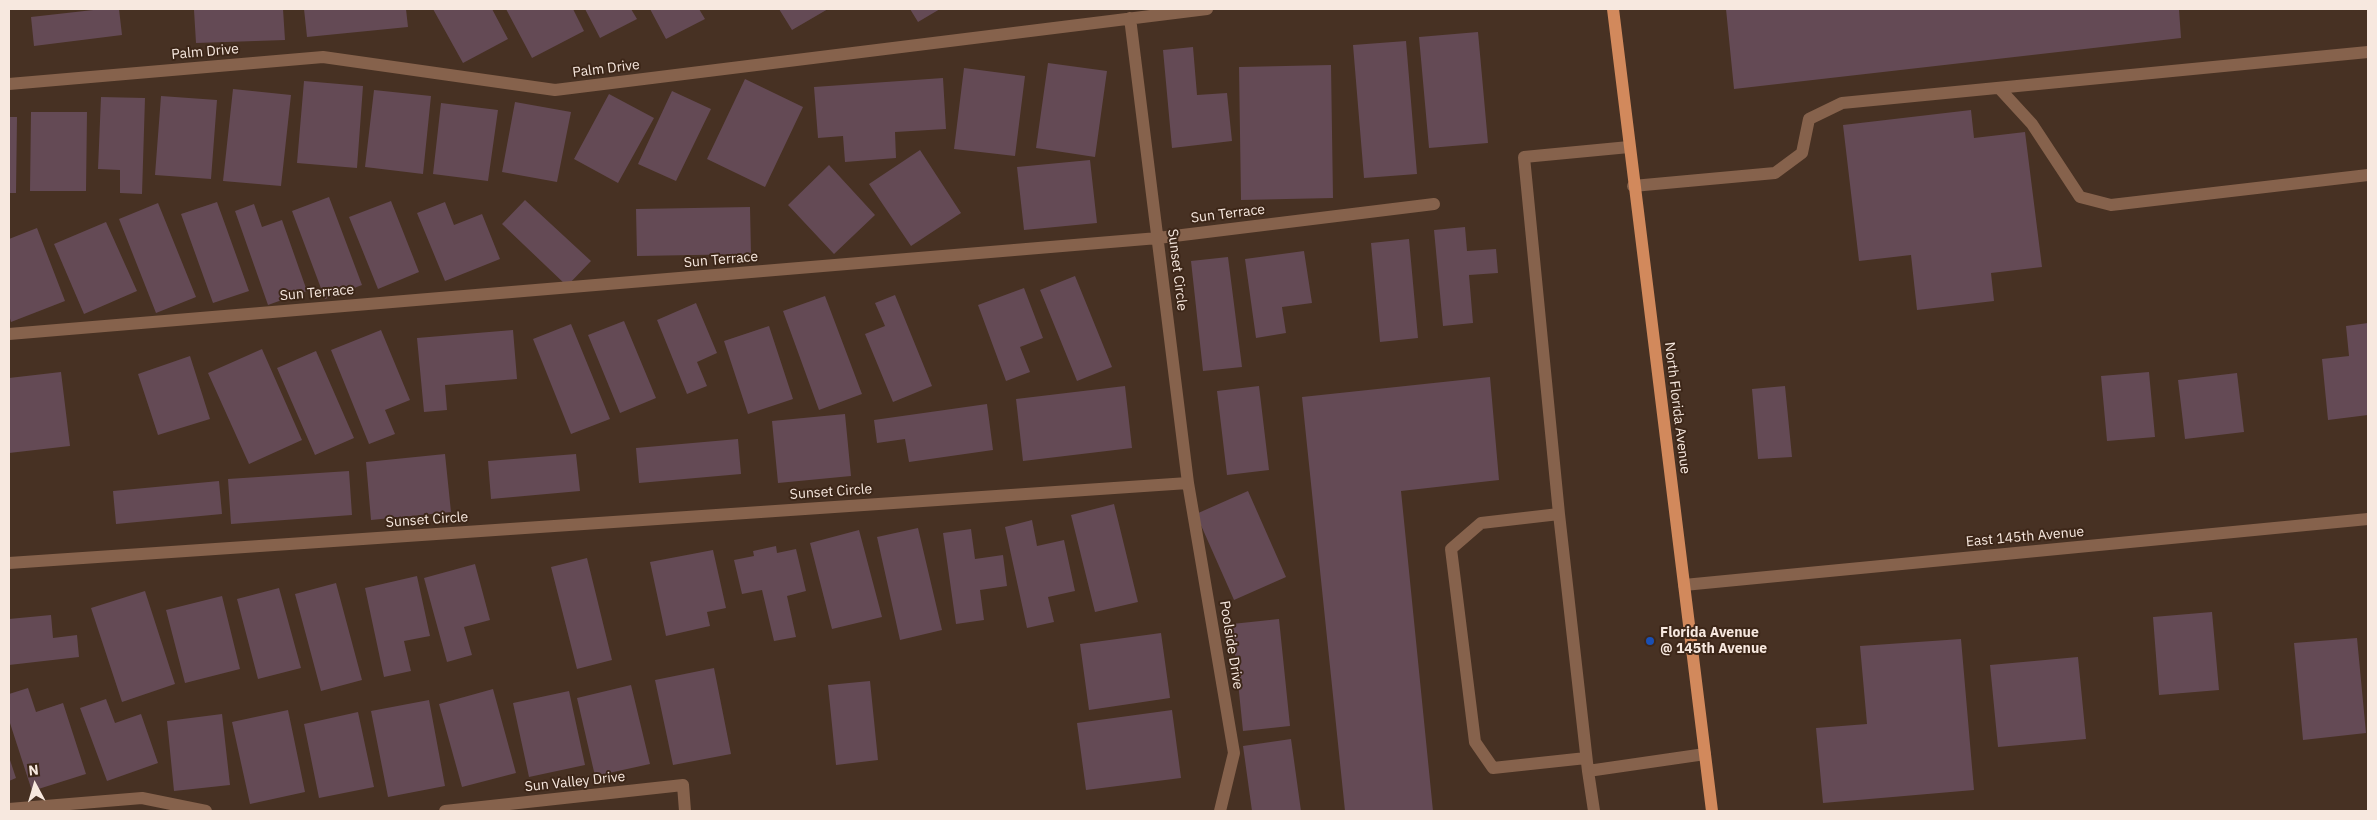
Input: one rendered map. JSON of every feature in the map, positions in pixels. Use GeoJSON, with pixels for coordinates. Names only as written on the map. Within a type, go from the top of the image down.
{"type":"FeatureCollection","features":[{"type":"Feature","properties":{"kind":"main road","name":"North Florida Avenue"},"geometry":{"type":"LineString","coordinates":[[1613,9],[1712,811]]}},
{"type":"Feature","properties":{"kind":"street","name":"Palm Drive"},"geometry":{"type":"LineString","coordinates":[[9,84],[323,57],[555,90],[1207,9]]}},
{"type":"Feature","properties":{"kind":"street","name":"Sunset Circle"},"geometry":{"type":"LineString","coordinates":[[9,563],[1188,483],[1130,18]]}},
{"type":"Feature","properties":{"kind":"street"},"geometry":{"type":"LineString","coordinates":[[1634,186],[1776,173],[1802,153],[1809,119],[1842,103],[2368,52]]}},
{"type":"Feature","properties":{"kind":"street"},"geometry":{"type":"LineString","coordinates":[[1999,88],[2032,124],[2080,197],[2111,205],[2368,175]]}},
{"type":"Feature","properties":{"kind":"street"},"geometry":{"type":"LineString","coordinates":[[1594,811],[1558,514],[1524,157],[1629,147]]}},
{"type":"Feature","properties":{"kind":"street","name":"Sun Terrace"},"geometry":{"type":"LineString","coordinates":[[9,334],[1158,238],[1434,204]]}},
{"type":"Feature","properties":{"kind":"street","name":"Poolside Drive"},"geometry":{"type":"LineString","coordinates":[[1188,483],[1234,753],[1220,811]]}},
{"type":"Feature","properties":{"kind":"street"},"geometry":{"type":"LineString","coordinates":[[1558,514],[1481,523],[1451,549],[1475,742],[1492,768],[1587,764],[1705,754]]}},
{"type":"Feature","properties":{"kind":"street","name":"East 145th Avenue"},"geometry":{"type":"LineString","coordinates":[[1684,585],[2368,519]]}},
{"type":"Feature","properties":{"kind":"street","name":"Sun Valley Drive"},"geometry":{"type":"LineString","coordinates":[[445,811],[683,786],[685,811]]}},
{"type":"Feature","properties":{"kind":"street"},"geometry":{"type":"LineString","coordinates":[[9,809],[142,798],[206,811]]}},
{"type":"Feature","properties":{"kind":"building"},"geometry":{"type":"Polygon","coordinates":[[[102,9],[119,9],[122,35],[34,46],[31,17],[102,9]]]}},
{"type":"Feature","properties":{"kind":"building"},"geometry":{"type":"Polygon","coordinates":[[[283,9],[285,40],[196,43],[194,10],[283,9]]]}},
{"type":"Feature","properties":{"kind":"building"},"geometry":{"type":"Polygon","coordinates":[[[304,9],[406,9],[408,27],[307,37],[304,9]]]}},
{"type":"Feature","properties":{"kind":"building"},"geometry":{"type":"Polygon","coordinates":[[[433,9],[492,9],[508,39],[463,63],[433,9]]]}},
{"type":"Feature","properties":{"kind":"building"},"geometry":{"type":"Polygon","coordinates":[[[506,9],[573,9],[584,31],[532,58],[506,9]]]}},
{"type":"Feature","properties":{"kind":"building"},"geometry":{"type":"Polygon","coordinates":[[[585,9],[631,9],[637,19],[600,38],[585,9]]]}},
{"type":"Feature","properties":{"kind":"building"},"geometry":{"type":"Polygon","coordinates":[[[650,9],[699,9],[705,19],[666,39],[650,9]]]}},
{"type":"Feature","properties":{"kind":"building"},"geometry":{"type":"Polygon","coordinates":[[[779,9],[828,9],[792,30],[779,9]]]}},
{"type":"Feature","properties":{"kind":"building"},"geometry":{"type":"Polygon","coordinates":[[[910,9],[940,9],[918,22],[910,9]]]}},
{"type":"Feature","properties":{"kind":"building"},"geometry":{"type":"Polygon","coordinates":[[[1726,9],[2179,9],[2181,38],[1734,89],[1726,9]]]}},
{"type":"Feature","properties":{"kind":"building"},"geometry":{"type":"Polygon","coordinates":[[[1478,32],[1488,143],[1429,148],[1419,37],[1478,32]]]}},
{"type":"Feature","properties":{"kind":"building"},"geometry":{"type":"Polygon","coordinates":[[[1406,41],[1417,174],[1364,178],[1353,45],[1406,41]]]}},
{"type":"Feature","properties":{"kind":"building"},"geometry":{"type":"Polygon","coordinates":[[[1193,47],[1197,95],[1227,93],[1232,141],[1172,148],[1163,50],[1193,47]]]}},
{"type":"Feature","properties":{"kind":"building"},"geometry":{"type":"Polygon","coordinates":[[[1048,63],[1107,71],[1095,157],[1036,148],[1048,63]]]}},
{"type":"Feature","properties":{"kind":"building"},"geometry":{"type":"Polygon","coordinates":[[[1331,65],[1333,198],[1241,200],[1239,67],[1331,65]]]}},
{"type":"Feature","properties":{"kind":"building"},"geometry":{"type":"Polygon","coordinates":[[[964,68],[1025,76],[1015,156],[954,149],[964,68]]]}},
{"type":"Feature","properties":{"kind":"building"},"geometry":{"type":"Polygon","coordinates":[[[943,78],[946,129],[895,132],[896,158],[845,162],[843,136],[818,138],[814,87],[943,78]]]}},
{"type":"Feature","properties":{"kind":"building"},"geometry":{"type":"Polygon","coordinates":[[[745,79],[803,107],[765,187],[707,159],[745,79]]]}},
{"type":"Feature","properties":{"kind":"building"},"geometry":{"type":"Polygon","coordinates":[[[304,81],[363,86],[357,168],[297,163],[304,81]]]}},
{"type":"Feature","properties":{"kind":"building"},"geometry":{"type":"Polygon","coordinates":[[[233,89],[291,95],[281,186],[223,181],[233,89]]]}},
{"type":"Feature","properties":{"kind":"building"},"geometry":{"type":"Polygon","coordinates":[[[374,90],[431,96],[423,174],[365,167],[374,90]]]}},
{"type":"Feature","properties":{"kind":"building"},"geometry":{"type":"Polygon","coordinates":[[[672,91],[711,109],[676,181],[638,164],[672,91]]]}},
{"type":"Feature","properties":{"kind":"building"},"geometry":{"type":"Polygon","coordinates":[[[609,94],[654,118],[618,183],[574,159],[609,94]]]}},
{"type":"Feature","properties":{"kind":"building"},"geometry":{"type":"Polygon","coordinates":[[[161,96],[217,100],[211,179],[155,175],[161,96]]]}},
{"type":"Feature","properties":{"kind":"building"},"geometry":{"type":"Polygon","coordinates":[[[101,97],[145,98],[142,194],[120,193],[120,170],[98,169],[101,97]]]}},
{"type":"Feature","properties":{"kind":"building"},"geometry":{"type":"Polygon","coordinates":[[[515,102],[571,112],[557,182],[502,172],[515,102]]]}},
{"type":"Feature","properties":{"kind":"building"},"geometry":{"type":"Polygon","coordinates":[[[441,103],[498,110],[488,181],[433,174],[441,103]]]}},
{"type":"Feature","properties":{"kind":"building"},"geometry":{"type":"Polygon","coordinates":[[[1971,110],[1974,138],[2025,132],[2042,267],[1991,273],[1994,301],[1917,310],[1911,255],[1859,261],[1843,125],[1971,110]]]}},
{"type":"Feature","properties":{"kind":"building"},"geometry":{"type":"Polygon","coordinates":[[[31,112],[87,112],[86,191],[30,191],[31,112]]]}},
{"type":"Feature","properties":{"kind":"building"},"geometry":{"type":"Polygon","coordinates":[[[9,117],[17,117],[16,193],[9,193],[9,117]]]}},
{"type":"Feature","properties":{"kind":"building"},"geometry":{"type":"Polygon","coordinates":[[[920,150],[961,213],[911,246],[869,184],[920,150]]]}},
{"type":"Feature","properties":{"kind":"building"},"geometry":{"type":"Polygon","coordinates":[[[1090,160],[1097,223],[1024,230],[1017,167],[1090,160]]]}},
{"type":"Feature","properties":{"kind":"building"},"geometry":{"type":"Polygon","coordinates":[[[829,165],[875,215],[834,254],[788,205],[829,165]]]}},
{"type":"Feature","properties":{"kind":"building"},"geometry":{"type":"Polygon","coordinates":[[[329,197],[362,285],[325,299],[292,211],[329,197]]]}},
{"type":"Feature","properties":{"kind":"building"},"geometry":{"type":"Polygon","coordinates":[[[525,200],[591,261],[567,286],[502,224],[525,200]]]}},
{"type":"Feature","properties":{"kind":"building"},"geometry":{"type":"Polygon","coordinates":[[[391,201],[419,272],[378,289],[349,217],[391,201]]]}},
{"type":"Feature","properties":{"kind":"building"},"geometry":{"type":"Polygon","coordinates":[[[217,202],[249,291],[213,303],[181,214],[217,202]]]}},
{"type":"Feature","properties":{"kind":"building"},"geometry":{"type":"Polygon","coordinates":[[[445,202],[454,225],[482,214],[500,259],[445,281],[417,213],[445,202]]]}},
{"type":"Feature","properties":{"kind":"building"},"geometry":{"type":"Polygon","coordinates":[[[158,203],[196,297],[156,313],[119,219],[158,203]]]}},
{"type":"Feature","properties":{"kind":"building"},"geometry":{"type":"Polygon","coordinates":[[[254,204],[262,227],[282,220],[307,291],[268,305],[235,211],[254,204]]]}},
{"type":"Feature","properties":{"kind":"building"},"geometry":{"type":"Polygon","coordinates":[[[750,207],[751,254],[637,256],[636,209],[750,207]]]}},
{"type":"Feature","properties":{"kind":"building"},"geometry":{"type":"Polygon","coordinates":[[[106,222],[137,291],[84,314],[54,244],[106,222]]]}},
{"type":"Feature","properties":{"kind":"building"},"geometry":{"type":"Polygon","coordinates":[[[1465,227],[1467,251],[1496,249],[1498,273],[1469,275],[1473,323],[1443,326],[1434,230],[1465,227]]]}},
{"type":"Feature","properties":{"kind":"building"},"geometry":{"type":"Polygon","coordinates":[[[37,228],[65,301],[11,322],[9,315],[9,239],[37,228]]]}},
{"type":"Feature","properties":{"kind":"building"},"geometry":{"type":"Polygon","coordinates":[[[1409,239],[1418,338],[1380,342],[1371,243],[1409,239]]]}},
{"type":"Feature","properties":{"kind":"building"},"geometry":{"type":"Polygon","coordinates":[[[1304,251],[1312,303],[1282,307],[1286,333],[1256,338],[1245,259],[1304,251]]]}},
{"type":"Feature","properties":{"kind":"building"},"geometry":{"type":"Polygon","coordinates":[[[1228,257],[1242,367],[1203,371],[1191,261],[1228,257]]]}},
{"type":"Feature","properties":{"kind":"building"},"geometry":{"type":"Polygon","coordinates":[[[1075,276],[1112,367],[1077,381],[1040,290],[1075,276]]]}},
{"type":"Feature","properties":{"kind":"building"},"geometry":{"type":"Polygon","coordinates":[[[1024,288],[1043,338],[1020,347],[1030,372],[1006,381],[978,305],[1024,288]]]}},
{"type":"Feature","properties":{"kind":"building"},"geometry":{"type":"Polygon","coordinates":[[[895,295],[932,386],[893,402],[865,334],[885,326],[875,303],[895,295]]]}},
{"type":"Feature","properties":{"kind":"building"},"geometry":{"type":"Polygon","coordinates":[[[825,296],[862,394],[819,410],[783,311],[825,296]]]}},
{"type":"Feature","properties":{"kind":"building"},"geometry":{"type":"Polygon","coordinates":[[[696,303],[717,353],[697,362],[707,386],[687,394],[657,320],[696,303]]]}},
{"type":"Feature","properties":{"kind":"building"},"geometry":{"type":"Polygon","coordinates":[[[624,321],[656,398],[620,413],[588,335],[624,321]]]}},
{"type":"Feature","properties":{"kind":"building"},"geometry":{"type":"Polygon","coordinates":[[[2368,323],[2368,415],[2328,420],[2322,359],[2349,356],[2346,326],[2368,323]]]}},
{"type":"Feature","properties":{"kind":"building"},"geometry":{"type":"Polygon","coordinates":[[[571,324],[610,419],[571,434],[533,339],[571,324]]]}},
{"type":"Feature","properties":{"kind":"building"},"geometry":{"type":"Polygon","coordinates":[[[769,326],[793,399],[748,414],[724,341],[769,326]]]}},
{"type":"Feature","properties":{"kind":"building"},"geometry":{"type":"Polygon","coordinates":[[[381,330],[410,400],[385,410],[395,434],[369,444],[331,350],[381,330]]]}},
{"type":"Feature","properties":{"kind":"building"},"geometry":{"type":"Polygon","coordinates":[[[513,330],[517,379],[445,385],[447,410],[424,412],[417,338],[513,330]]]}},
{"type":"Feature","properties":{"kind":"building"},"geometry":{"type":"Polygon","coordinates":[[[262,349],[302,440],[249,464],[208,373],[262,349]]]}},
{"type":"Feature","properties":{"kind":"building"},"geometry":{"type":"Polygon","coordinates":[[[316,351],[354,438],[315,455],[277,368],[316,351]]]}},
{"type":"Feature","properties":{"kind":"building"},"geometry":{"type":"Polygon","coordinates":[[[190,356],[210,419],[158,435],[138,374],[190,356]]]}},
{"type":"Feature","properties":{"kind":"building"},"geometry":{"type":"Polygon","coordinates":[[[61,372],[70,446],[9,453],[9,378],[61,372]]]}},
{"type":"Feature","properties":{"kind":"building"},"geometry":{"type":"Polygon","coordinates":[[[2149,372],[2155,437],[2107,441],[2101,376],[2149,372]]]}},
{"type":"Feature","properties":{"kind":"building"},"geometry":{"type":"Polygon","coordinates":[[[2237,373],[2244,432],[2185,439],[2178,380],[2237,373]]]}},
{"type":"Feature","properties":{"kind":"building"},"geometry":{"type":"Polygon","coordinates":[[[1490,377],[1499,480],[1401,491],[1433,811],[1345,811],[1302,397],[1490,377]]]}},
{"type":"Feature","properties":{"kind":"building"},"geometry":{"type":"Polygon","coordinates":[[[1125,386],[1132,448],[1023,461],[1016,399],[1125,386]]]}},
{"type":"Feature","properties":{"kind":"building"},"geometry":{"type":"Polygon","coordinates":[[[1259,386],[1269,470],[1227,475],[1217,391],[1259,386]]]}},
{"type":"Feature","properties":{"kind":"building"},"geometry":{"type":"Polygon","coordinates":[[[1785,386],[1792,457],[1758,459],[1752,389],[1785,386]]]}},
{"type":"Feature","properties":{"kind":"building"},"geometry":{"type":"Polygon","coordinates":[[[987,404],[993,450],[909,462],[905,439],[877,443],[874,420],[987,404]]]}},
{"type":"Feature","properties":{"kind":"building"},"geometry":{"type":"Polygon","coordinates":[[[845,414],[851,476],[778,483],[772,421],[845,414]]]}},
{"type":"Feature","properties":{"kind":"building"},"geometry":{"type":"Polygon","coordinates":[[[738,439],[741,474],[639,483],[636,448],[738,439]]]}},
{"type":"Feature","properties":{"kind":"building"},"geometry":{"type":"Polygon","coordinates":[[[445,454],[451,512],[371,520],[366,462],[445,454]]]}},
{"type":"Feature","properties":{"kind":"building"},"geometry":{"type":"Polygon","coordinates":[[[576,454],[580,491],[491,499],[488,461],[576,454]]]}},
{"type":"Feature","properties":{"kind":"building"},"geometry":{"type":"Polygon","coordinates":[[[349,471],[352,515],[231,524],[228,479],[349,471]]]}},
{"type":"Feature","properties":{"kind":"building"},"geometry":{"type":"Polygon","coordinates":[[[219,481],[222,514],[116,524],[113,491],[219,481]]]}},
{"type":"Feature","properties":{"kind":"building"},"geometry":{"type":"Polygon","coordinates":[[[1248,491],[1286,577],[1234,600],[1196,514],[1248,491]]]}},
{"type":"Feature","properties":{"kind":"building"},"geometry":{"type":"Polygon","coordinates":[[[1114,504],[1138,602],[1095,612],[1071,515],[1114,504]]]}},
{"type":"Feature","properties":{"kind":"building"},"geometry":{"type":"Polygon","coordinates":[[[1032,520],[1037,546],[1064,540],[1075,591],[1048,597],[1054,622],[1027,628],[1005,527],[1032,520]]]}},
{"type":"Feature","properties":{"kind":"building"},"geometry":{"type":"Polygon","coordinates":[[[918,528],[942,630],[900,640],[877,537],[918,528]]]}},
{"type":"Feature","properties":{"kind":"building"},"geometry":{"type":"Polygon","coordinates":[[[971,529],[975,559],[1003,555],[1007,586],[980,590],[984,620],[956,624],[943,533],[971,529]]]}},
{"type":"Feature","properties":{"kind":"building"},"geometry":{"type":"Polygon","coordinates":[[[859,530],[882,617],[832,629],[810,543],[859,530]]]}},
{"type":"Feature","properties":{"kind":"building"},"geometry":{"type":"Polygon","coordinates":[[[776,546],[777,553],[796,549],[806,591],[787,596],[796,637],[774,641],[762,590],[742,594],[734,560],[754,556],[753,551],[776,546]]]}},
{"type":"Feature","properties":{"kind":"building"},"geometry":{"type":"Polygon","coordinates":[[[713,550],[726,608],[707,612],[710,626],[666,636],[650,562],[713,550]]]}},
{"type":"Feature","properties":{"kind":"building"},"geometry":{"type":"Polygon","coordinates":[[[587,558],[612,660],[577,669],[551,567],[587,558]]]}},
{"type":"Feature","properties":{"kind":"building"},"geometry":{"type":"Polygon","coordinates":[[[475,564],[490,620],[464,627],[472,655],[447,662],[424,578],[475,564]]]}},
{"type":"Feature","properties":{"kind":"building"},"geometry":{"type":"Polygon","coordinates":[[[417,576],[430,636],[404,641],[411,671],[384,677],[365,588],[417,576]]]}},
{"type":"Feature","properties":{"kind":"building"},"geometry":{"type":"Polygon","coordinates":[[[336,583],[362,680],[321,691],[295,594],[336,583]]]}},
{"type":"Feature","properties":{"kind":"building"},"geometry":{"type":"Polygon","coordinates":[[[279,588],[301,668],[258,679],[237,599],[279,588]]]}},
{"type":"Feature","properties":{"kind":"building"},"geometry":{"type":"Polygon","coordinates":[[[145,591],[175,684],[122,702],[91,608],[145,591]]]}},
{"type":"Feature","properties":{"kind":"building"},"geometry":{"type":"Polygon","coordinates":[[[222,596],[240,669],[185,683],[166,610],[222,596]]]}},
{"type":"Feature","properties":{"kind":"building"},"geometry":{"type":"Polygon","coordinates":[[[2212,612],[2219,690],[2159,695],[2153,617],[2212,612]]]}},
{"type":"Feature","properties":{"kind":"building"},"geometry":{"type":"Polygon","coordinates":[[[51,615],[53,638],[77,635],[79,657],[9,665],[9,619],[51,615]]]}},
{"type":"Feature","properties":{"kind":"building"},"geometry":{"type":"Polygon","coordinates":[[[1279,619],[1290,726],[1243,731],[1232,624],[1279,619]]]}},
{"type":"Feature","properties":{"kind":"building"},"geometry":{"type":"Polygon","coordinates":[[[1161,633],[1170,698],[1089,710],[1080,644],[1161,633]]]}},
{"type":"Feature","properties":{"kind":"building"},"geometry":{"type":"Polygon","coordinates":[[[2357,638],[2366,733],[2303,740],[2294,643],[2357,638]]]}},
{"type":"Feature","properties":{"kind":"building"},"geometry":{"type":"Polygon","coordinates":[[[1961,639],[1974,790],[1823,803],[1816,728],[1867,724],[1860,646],[1961,639]]]}},
{"type":"Feature","properties":{"kind":"building"},"geometry":{"type":"Polygon","coordinates":[[[2078,657],[2086,739],[1998,747],[1990,665],[2078,657]]]}},
{"type":"Feature","properties":{"kind":"building"},"geometry":{"type":"Polygon","coordinates":[[[714,668],[731,754],[673,765],[655,680],[714,668]]]}},
{"type":"Feature","properties":{"kind":"building"},"geometry":{"type":"Polygon","coordinates":[[[870,681],[878,760],[836,765],[828,685],[870,681]]]}},
{"type":"Feature","properties":{"kind":"building"},"geometry":{"type":"Polygon","coordinates":[[[631,685],[650,764],[595,776],[577,698],[631,685]]]}},
{"type":"Feature","properties":{"kind":"building"},"geometry":{"type":"Polygon","coordinates":[[[28,688],[36,712],[63,703],[86,774],[32,791],[9,720],[9,694],[28,688]]]}},
{"type":"Feature","properties":{"kind":"building"},"geometry":{"type":"Polygon","coordinates":[[[493,689],[516,773],[462,787],[439,704],[493,689]]]}},
{"type":"Feature","properties":{"kind":"building"},"geometry":{"type":"Polygon","coordinates":[[[569,691],[585,765],[529,777],[513,703],[569,691]]]}},
{"type":"Feature","properties":{"kind":"building"},"geometry":{"type":"Polygon","coordinates":[[[106,699],[115,723],[141,714],[158,763],[107,781],[80,708],[106,699]]]}},
{"type":"Feature","properties":{"kind":"building"},"geometry":{"type":"Polygon","coordinates":[[[429,700],[445,786],[388,797],[371,711],[429,700]]]}},
{"type":"Feature","properties":{"kind":"building"},"geometry":{"type":"Polygon","coordinates":[[[288,710],[305,792],[250,804],[232,722],[288,710]]]}},
{"type":"Feature","properties":{"kind":"building"},"geometry":{"type":"Polygon","coordinates":[[[1172,710],[1181,778],[1086,790],[1077,723],[1172,710]]]}},
{"type":"Feature","properties":{"kind":"building"},"geometry":{"type":"Polygon","coordinates":[[[358,712],[374,787],[319,798],[304,724],[358,712]]]}},
{"type":"Feature","properties":{"kind":"building"},"geometry":{"type":"Polygon","coordinates":[[[222,714],[230,785],[174,791],[167,721],[222,714]]]}},
{"type":"Feature","properties":{"kind":"building"},"geometry":{"type":"Polygon","coordinates":[[[1291,739],[1301,811],[1252,811],[1243,746],[1291,739]]]}},
{"type":"Feature","properties":{"kind":"building"},"geometry":{"type":"Polygon","coordinates":[[[9,757],[16,778],[9,781],[9,757]]]}},
{"type":"Feature","properties":{"kind":"place","name":"Florida Avenue @ 145th Avenue"},"geometry":{"type":"Point","coordinates":[1650,641]}}]}
